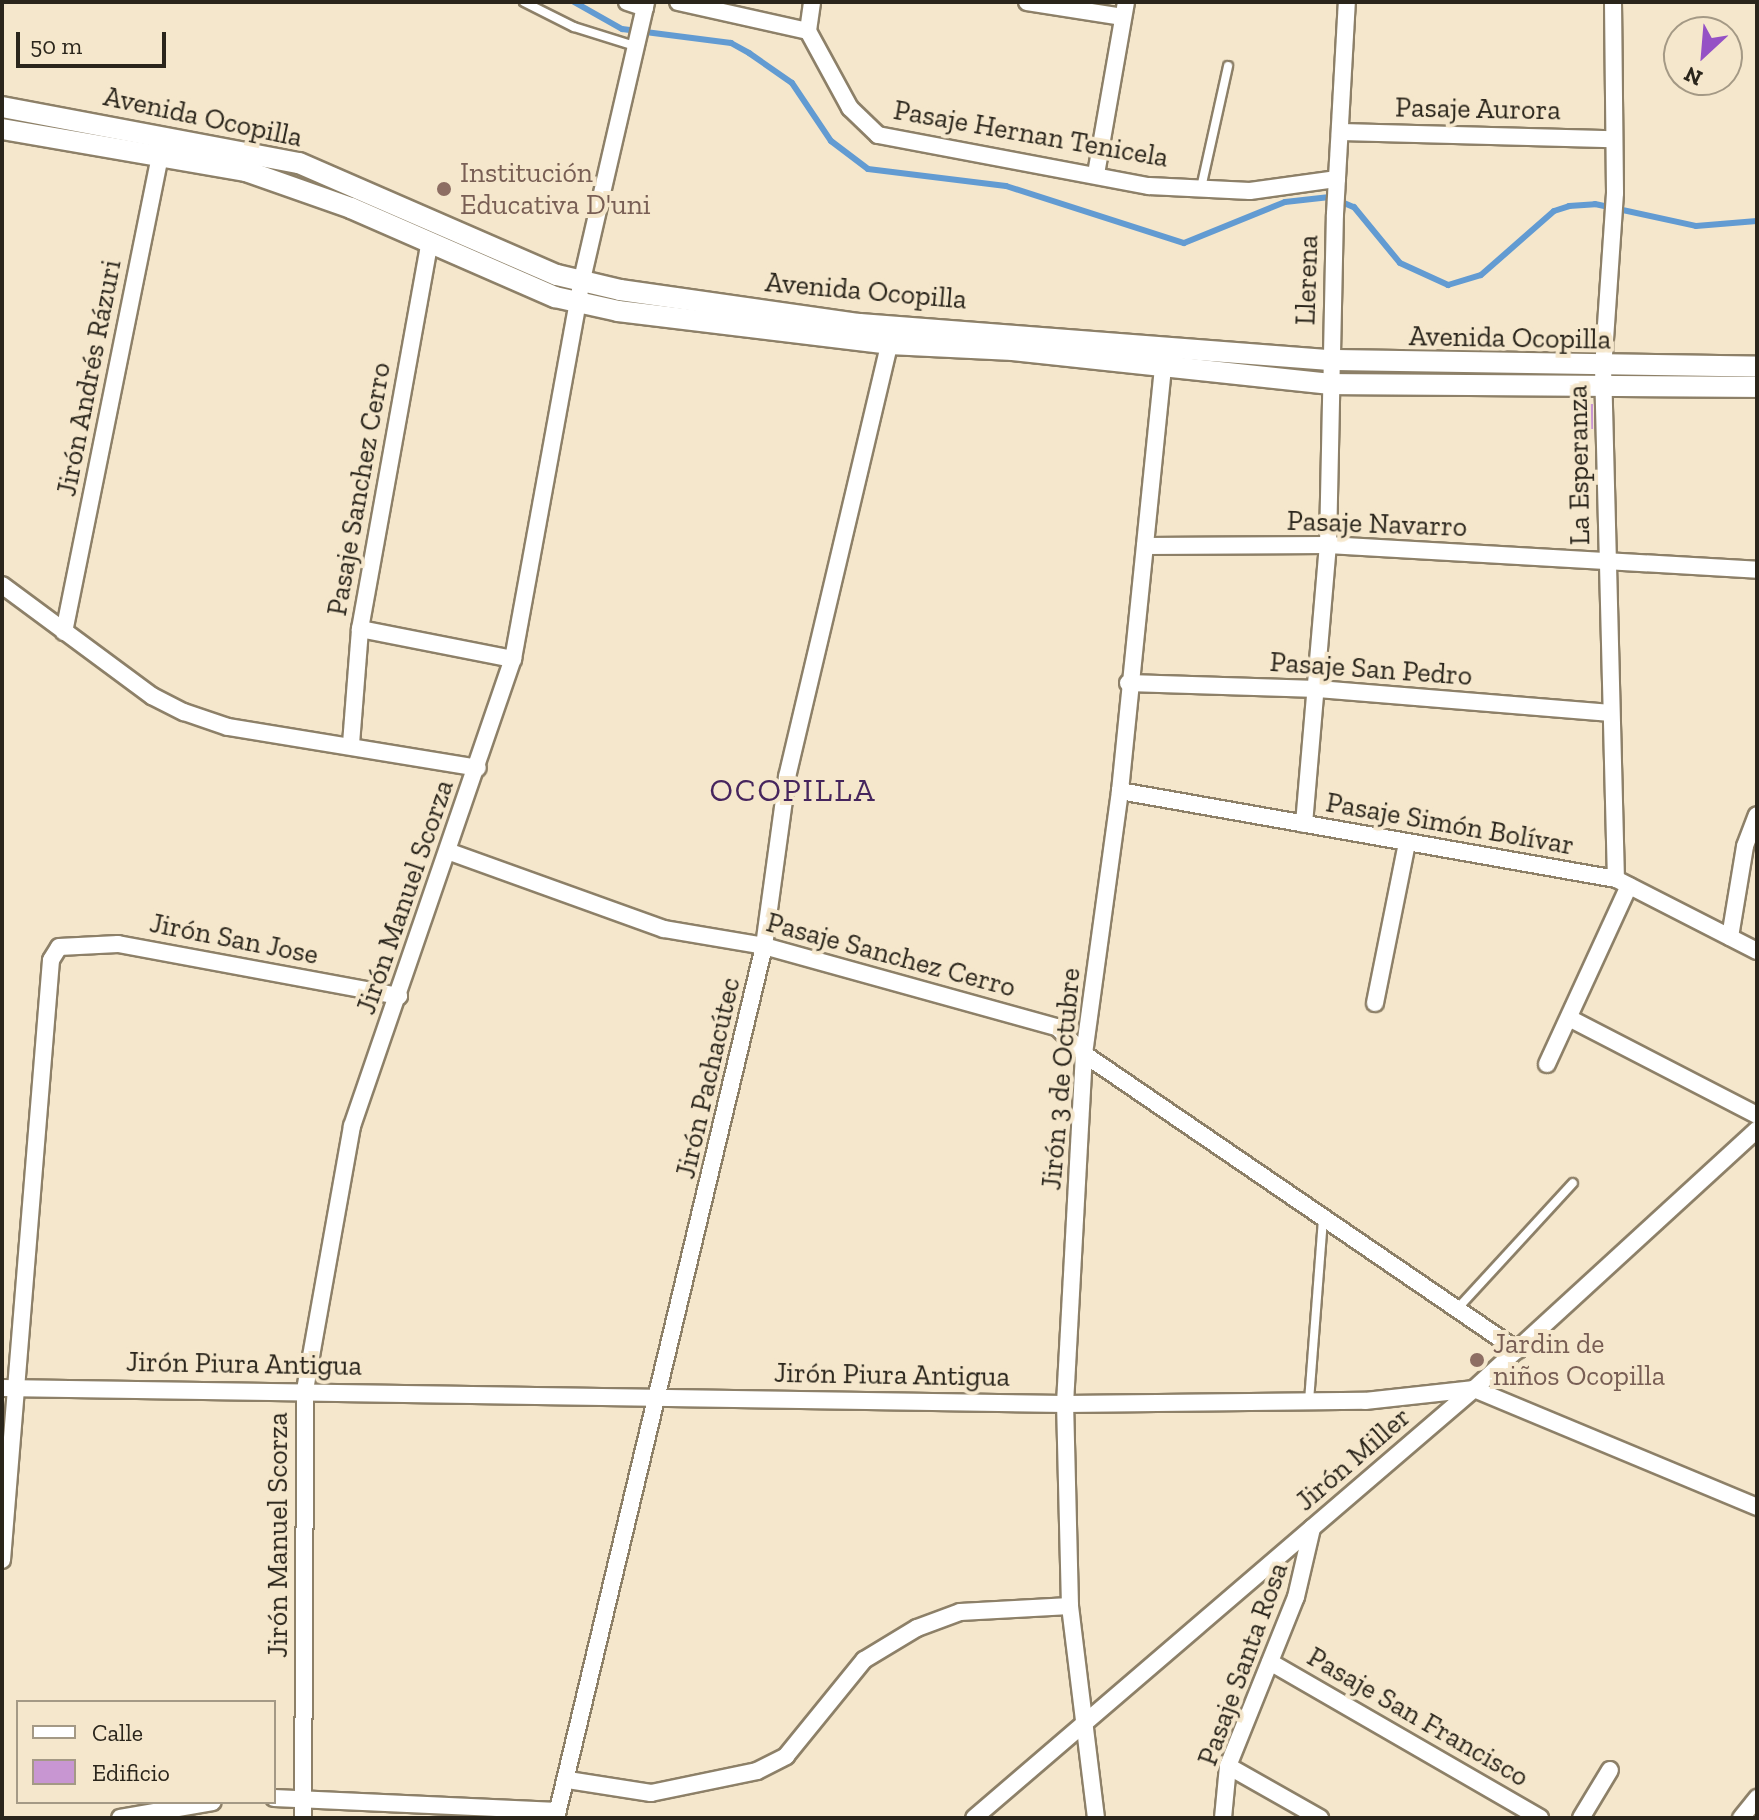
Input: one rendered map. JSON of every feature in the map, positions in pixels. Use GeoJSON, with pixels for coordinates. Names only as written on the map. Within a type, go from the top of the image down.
{"type":"FeatureCollection","features":[{"type":"Feature","properties":{"kind":"street"},"geometry":{"type":"LineString","coordinates":[[627,2],[645,8]]}},
{"type":"Feature","properties":{"kind":"street"},"geometry":{"type":"LineString","coordinates":[[678,2],[808,31],[812,2]]}},
{"type":"Feature","properties":{"kind":"street"},"geometry":{"type":"LineString","coordinates":[[1027,2],[1124,9],[1096,174]]}},
{"type":"Feature","properties":{"kind":"street","name":"Llerena"},"geometry":{"type":"LineString","coordinates":[[1304,824],[1328,545],[1335,214],[1347,2]]}},
{"type":"Feature","properties":{"kind":"street","name":"La Esperanza"},"geometry":{"type":"LineString","coordinates":[[1613,2],[1615,193],[1604,377],[1611,713],[1622,883]]}},
{"type":"Feature","properties":{"kind":"street","name":"Jirón Manuel Scorza"},"geometry":{"type":"LineString","coordinates":[[303,1818],[305,1390],[352,1126],[450,852],[513,659],[581,284],[639,47],[645,8]]}},
{"type":"Feature","properties":{"kind":"street","name":"Pasaje Hernan Tenicela"},"geometry":{"type":"LineString","coordinates":[[808,31],[850,108],[878,135],[1096,174],[1201,188],[1250,191],[1337,179]]}},
{"type":"Feature","properties":{"kind":"street","name":"Avenida Ocopilla"},"geometry":{"type":"LineString","coordinates":[[2,107],[165,135],[299,163],[581,284],[860,324],[1164,355],[1330,384],[1604,377],[1757,367]]}},
{"type":"Feature","properties":{"kind":"street","name":"Avenida Ocopilla"},"geometry":{"type":"LineString","coordinates":[[2,129],[295,185],[577,305],[889,344],[1330,360],[1757,387]]}},
{"type":"Feature","properties":{"kind":"street","name":"Pasaje Aurora"},"geometry":{"type":"LineString","coordinates":[[1340,132],[1614,139]]}},
{"type":"Feature","properties":{"kind":"street","name":"Jirón Andrés Rázuri"},"geometry":{"type":"LineString","coordinates":[[64,632],[165,135]]}},
{"type":"Feature","properties":{"kind":"street","name":"Pasaje Sanchez Cerro"},"geometry":{"type":"LineString","coordinates":[[351,744],[360,629],[429,244]]}},
{"type":"Feature","properties":{"kind":"street","name":"Jirón Pachacútec"},"geometry":{"type":"LineString","coordinates":[[557,1814],[662,1397],[764,946],[787,777],[889,344]]}},
{"type":"Feature","properties":{"kind":"street","name":"Jirón 3 de Octubre"},"geometry":{"type":"LineString","coordinates":[[1096,1818],[1081,1726],[1070,1606],[1065,1404],[1084,1054],[1120,791],[1128,683],[1164,355]]}},
{"type":"Feature","properties":{"kind":"street","name":"Pasaje Navarro"},"geometry":{"type":"LineString","coordinates":[[1145,546],[1328,545],[1757,570]]}},
{"type":"Feature","properties":{"kind":"street"},"geometry":{"type":"LineString","coordinates":[[2,585],[64,632],[184,712],[228,727],[351,744],[478,768]]}},
{"type":"Feature","properties":{"kind":"street"},"geometry":{"type":"LineString","coordinates":[[360,629],[513,659]]}},
{"type":"Feature","properties":{"kind":"street","name":"Pasaje San Pedro"},"geometry":{"type":"LineString","coordinates":[[1128,683],[1318,689],[1611,713]]}},
{"type":"Feature","properties":{"kind":"street","name":"Pasaje Simón Bolívar"},"geometry":{"type":"LineString","coordinates":[[1120,791],[1622,883],[1757,951]]}},
{"type":"Feature","properties":{"kind":"street"},"geometry":{"type":"LineString","coordinates":[[1730,937],[1745,846],[1757,815]]}},
{"type":"Feature","properties":{"kind":"street"},"geometry":{"type":"LineString","coordinates":[[1375,1003],[1407,843]]}},
{"type":"Feature","properties":{"kind":"street","name":"Pasaje Sanchez Cerro"},"geometry":{"type":"LineString","coordinates":[[450,852],[664,929],[764,946],[1057,1027],[1084,1054],[1517,1350]]}},
{"type":"Feature","properties":{"kind":"street"},"geometry":{"type":"LineString","coordinates":[[1547,1064],[1571,1019],[1622,883]]}},
{"type":"Feature","properties":{"kind":"street","name":"Jirón San Jose"},"geometry":{"type":"LineString","coordinates":[[9,1388],[51,960],[59,947],[118,944],[399,996]]}},
{"type":"Feature","properties":{"kind":"street"},"geometry":{"type":"LineString","coordinates":[[1571,1019],[1757,1115]]}},
{"type":"Feature","properties":{"kind":"street","name":"Jirón Miller"},"geometry":{"type":"LineString","coordinates":[[974,1818],[1474,1389],[1755,1135]]}},
{"type":"Feature","properties":{"kind":"street"},"geometry":{"type":"LineString","coordinates":[[2,1560],[9,1388]]}},
{"type":"Feature","properties":{"kind":"street","name":"Jirón Piura Antigua"},"geometry":{"type":"LineString","coordinates":[[9,1388],[305,1390],[1065,1404],[1309,1401],[1474,1389],[1757,1507]]}},
{"type":"Feature","properties":{"kind":"street","name":"Pasaje Santa Rosa"},"geometry":{"type":"LineString","coordinates":[[1223,1818],[1228,1766],[1309,1557],[1312,1528]]}},
{"type":"Feature","properties":{"kind":"street"},"geometry":{"type":"LineString","coordinates":[[568,1780],[651,1793],[757,1771],[786,1756],[864,1660],[917,1628],[960,1612],[1070,1606]]}},
{"type":"Feature","properties":{"kind":"street","name":"Pasaje San Francisco"},"geometry":{"type":"LineString","coordinates":[[1270,1662],[1540,1818]]}},
{"type":"Feature","properties":{"kind":"street"},"geometry":{"type":"LineString","coordinates":[[1228,1766],[1320,1818]]}},
{"type":"Feature","properties":{"kind":"street"},"geometry":{"type":"LineString","coordinates":[[1581,1818],[1610,1770]]}},
{"type":"Feature","properties":{"kind":"street"},"geometry":{"type":"LineString","coordinates":[[276,1798],[303,1797],[557,1814]]}},
{"type":"Feature","properties":{"kind":"street"},"geometry":{"type":"LineString","coordinates":[[1741,1818],[1757,1798]]}},
{"type":"Feature","properties":{"kind":"street"},"geometry":{"type":"LineString","coordinates":[[120,1818],[201,1804]]}},
{"type":"Feature","properties":{"kind":"lane"},"geometry":{"type":"LineString","coordinates":[[524,2],[574,27],[639,47]]}},
{"type":"Feature","properties":{"kind":"lane"},"geometry":{"type":"LineString","coordinates":[[1201,188],[1228,66]]}},
{"type":"Feature","properties":{"kind":"lane"},"geometry":{"type":"LineString","coordinates":[[1457,1309],[1573,1183]]}},
{"type":"Feature","properties":{"kind":"lane"},"geometry":{"type":"LineString","coordinates":[[1309,1401],[1323,1217]]}},
{"type":"Feature","properties":{"kind":"building"},"geometry":{"type":"Polygon","coordinates":[[[1575,404],[1593,404],[1593,429],[1575,429],[1575,404]]]}},
{"type":"Feature","properties":{"kind":"waterway"},"geometry":{"type":"LineString","coordinates":[[574,2],[622,29],[731,43],[749,53],[792,83],[831,141],[868,169],[1006,186],[1184,243],[1285,202],[1330,197],[1354,207],[1400,263],[1448,285],[1481,275],[1554,211],[1569,206],[1595,204],[1696,226],[1757,221]]}},
{"type":"Feature","properties":{"kind":"place","name":"Institución Educativa D'uni"},"geometry":{"type":"Point","coordinates":[444,189]}},
{"type":"Feature","properties":{"kind":"place","name":"Jardin de niños Ocopilla"},"geometry":{"type":"Point","coordinates":[1477,1360]}},
{"type":"Feature","properties":{"kind":"district","name":"OCOPILLA"},"geometry":{"type":"Point","coordinates":[793,790]}}]}
